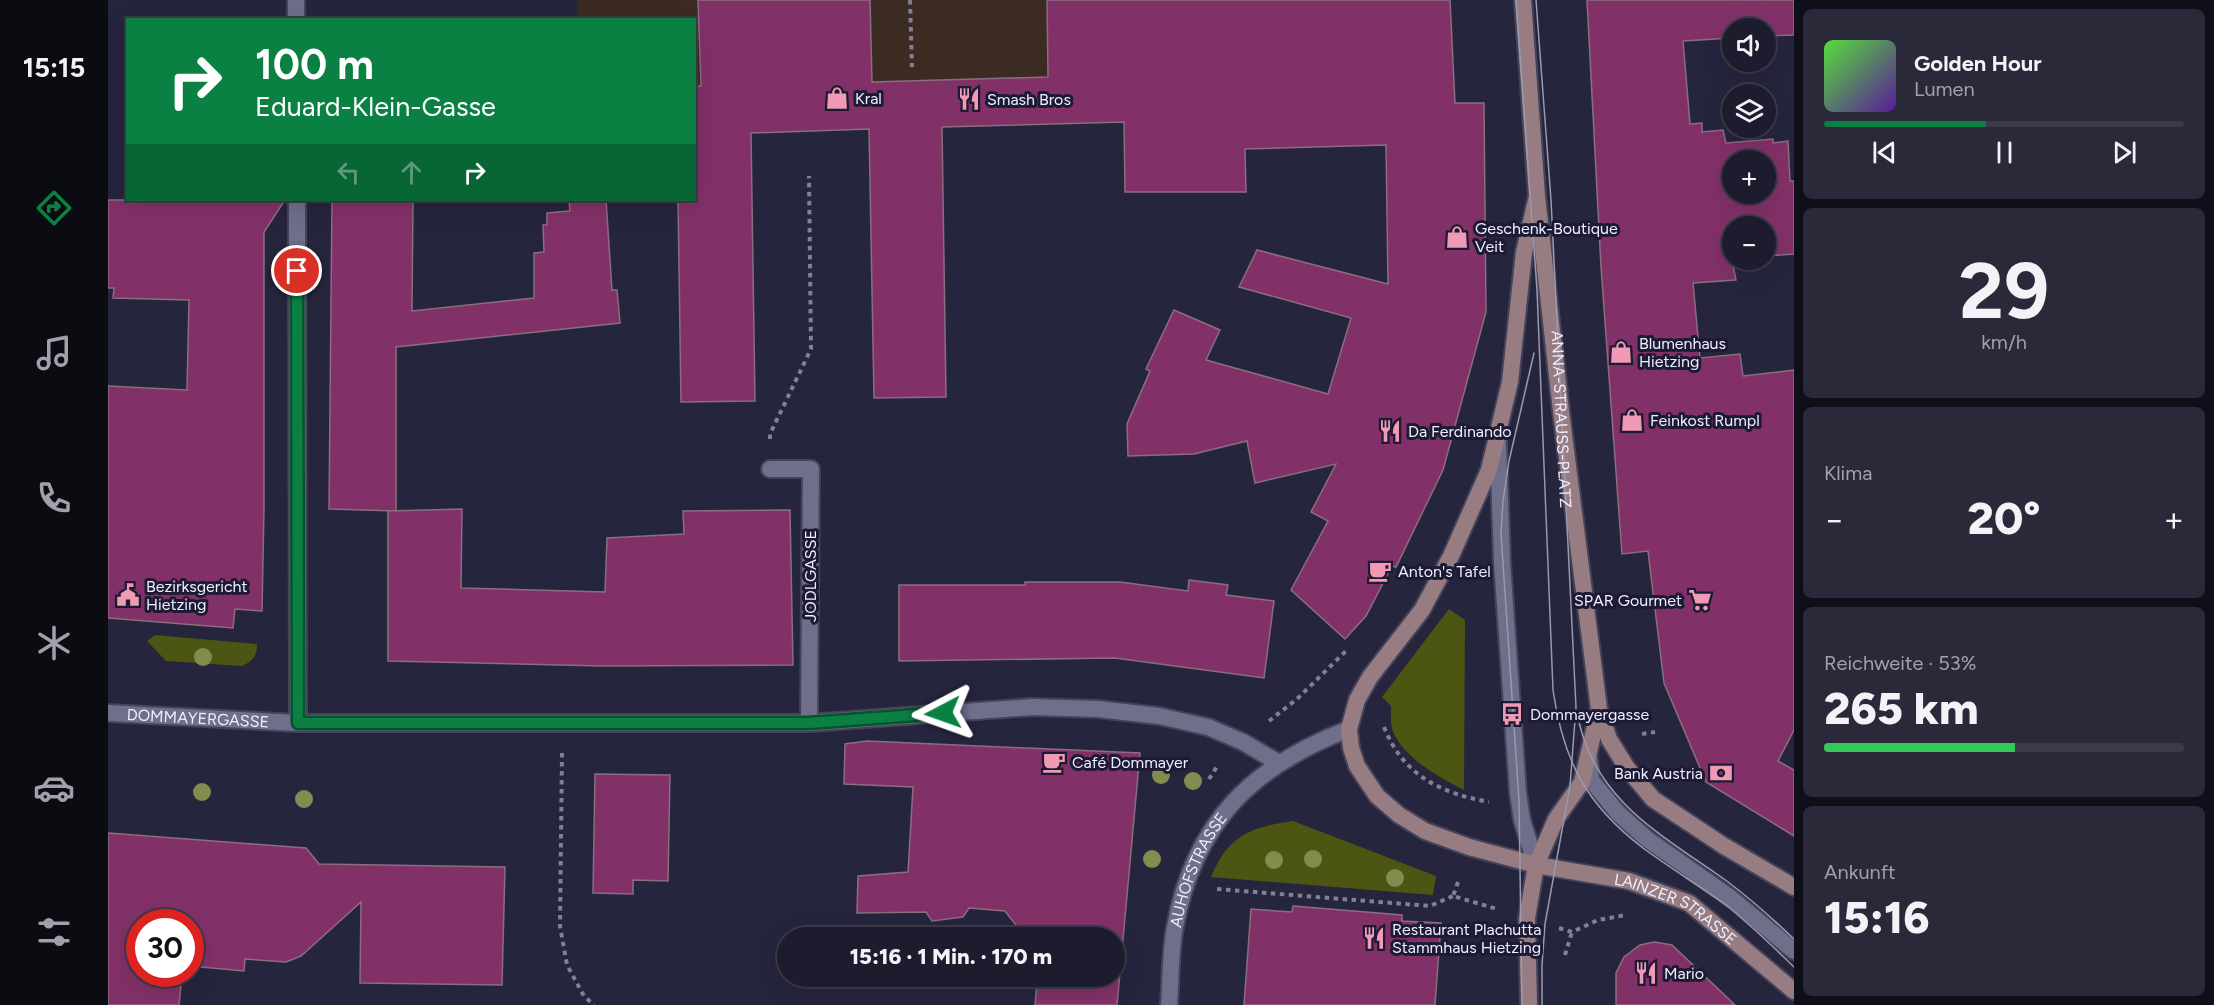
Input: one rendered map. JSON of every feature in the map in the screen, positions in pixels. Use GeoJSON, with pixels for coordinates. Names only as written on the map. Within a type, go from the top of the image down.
{"type":"FeatureCollection","features":[{"type":"Feature","properties":{"kind":"main road"},"geometry":{"type":"LineString","coordinates":[[1523,0],[1537,196],[1524,252],[1510,381],[1489,470],[1439,582],[1422,610],[1370,677],[1357,700],[1349,729],[1351,748],[1357,766],[1377,796],[1399,815],[1425,831],[1536,865]]}},
{"type":"Feature","properties":{"kind":"main road","name":"ANNA-STRAUSS-PLATZ"},"geometry":{"type":"LineString","coordinates":[[1529,1005],[1527,918],[1536,865],[1556,819],[1582,782],[1599,709],[1562,423],[1537,196]]}},
{"type":"Feature","properties":{"kind":"main road"},"geometry":{"type":"LineString","coordinates":[[1599,709],[1609,739],[1626,768],[1653,799],[1724,846],[1794,887]]}},
{"type":"Feature","properties":{"kind":"main road","name":"LAINZER STRASSE"},"geometry":{"type":"LineString","coordinates":[[1536,865],[1629,881],[1689,903],[1794,991]]}},
{"type":"Feature","properties":{"kind":"street"},"geometry":{"type":"LineString","coordinates":[[296,0],[296,18]]}},
{"type":"Feature","properties":{"kind":"street"},"geometry":{"type":"LineString","coordinates":[[297,201],[298,723]]}},
{"type":"Feature","properties":{"kind":"street"},"geometry":{"type":"LineString","coordinates":[[1498,431],[1502,562],[1519,800],[1522,820],[1536,865]]}},
{"type":"Feature","properties":{"kind":"street","name":"JODLGASSE"},"geometry":{"type":"LineString","coordinates":[[770,469],[811,469],[809,723]]}},
{"type":"Feature","properties":{"kind":"street","name":"DOMMAYERGASSE"},"geometry":{"type":"LineString","coordinates":[[108,713],[298,723],[809,723],[1032,707],[1098,709],[1159,716],[1208,727],[1243,742],[1279,763]]}},
{"type":"Feature","properties":{"kind":"street"},"geometry":{"type":"LineString","coordinates":[[1279,763],[1312,744],[1349,729]]}},
{"type":"Feature","properties":{"kind":"street","name":"LAINZER STRASSE"},"geometry":{"type":"LineString","coordinates":[[1588,753],[1591,780],[1618,813],[1647,839],[1731,898],[1794,951]]}},
{"type":"Feature","properties":{"kind":"street","name":"AUHOFSTRASSE"},"geometry":{"type":"LineString","coordinates":[[1169,1005],[1174,930],[1182,894],[1205,838],[1215,823],[1246,789],[1279,763]]}},
{"type":"Feature","properties":{"kind":"path"},"geometry":{"type":"LineString","coordinates":[[910,0],[912,67]]}},
{"type":"Feature","properties":{"kind":"path"},"geometry":{"type":"LineString","coordinates":[[770,469],[770,434],[811,349],[809,176]]}},
{"type":"Feature","properties":{"kind":"path"},"geometry":{"type":"LineString","coordinates":[[1243,742],[1297,699],[1352,645]]}},
{"type":"Feature","properties":{"kind":"path"},"geometry":{"type":"LineString","coordinates":[[1357,700],[1382,709],[1382,722],[1396,752],[1419,774],[1443,790],[1497,803],[1519,800]]}},
{"type":"Feature","properties":{"kind":"path"},"geometry":{"type":"LineString","coordinates":[[562,722],[560,926],[567,965],[584,996],[594,1005]]}},
{"type":"Feature","properties":{"kind":"path"},"geometry":{"type":"LineString","coordinates":[[1182,894],[1219,889],[1430,906],[1453,896]]}},
{"type":"Feature","properties":{"kind":"path"},"geometry":{"type":"LineString","coordinates":[[1565,955],[1572,932]]}},
{"type":"Feature","properties":{"kind":"shaded area"},"geometry":{"type":"Polygon","coordinates":[[[577,0],[1450,0],[1453,70],[1141,122],[696,134],[696,18],[577,18],[577,0]]]}},
{"type":"Feature","properties":{"kind":"green space"},"geometry":{"type":"Polygon","coordinates":[[[1449,609],[1465,620],[1464,790],[1434,773],[1407,752],[1393,731],[1391,706],[1382,697],[1449,609]]]}},
{"type":"Feature","properties":{"kind":"green space"},"geometry":{"type":"Polygon","coordinates":[[[155,635],[257,644],[257,648],[254,658],[242,666],[166,661],[147,641],[155,635]]]}},
{"type":"Feature","properties":{"kind":"green space"},"geometry":{"type":"Polygon","coordinates":[[[1293,821],[1436,876],[1433,895],[1211,877],[1225,851],[1233,842],[1253,830],[1293,821]]]}},
{"type":"Feature","properties":{"kind":"building"},"geometry":{"type":"Polygon","coordinates":[[[698,0],[870,0],[872,82],[1048,77],[1047,0],[1450,0],[1455,103],[1484,103],[1486,312],[1443,470],[1396,567],[1392,566],[1366,616],[1345,639],[1291,590],[1328,521],[1311,512],[1336,464],[1255,483],[1247,441],[1194,454],[1128,456],[1127,424],[1150,371],[1146,369],[1174,310],[1220,330],[1206,360],[1328,394],[1351,318],[1239,287],[1257,250],[1388,284],[1386,145],[1245,149],[1246,192],[1125,192],[1124,122],[942,127],[946,397],[874,398],[869,129],[751,133],[755,401],[681,402],[678,201],[696,201],[696,86],[701,86],[698,0]]]}},
{"type":"Feature","properties":{"kind":"building"},"geometry":{"type":"Polygon","coordinates":[[[1587,0],[1794,0],[1794,35],[1776,36],[1776,18],[1722,18],[1722,39],[1683,41],[1690,124],[1702,123],[1702,132],[1722,130],[1722,138],[1725,138],[1726,143],[1773,139],[1773,143],[1788,141],[1790,181],[1794,181],[1794,254],[1776,255],[1776,216],[1722,216],[1722,270],[1734,270],[1736,280],[1693,283],[1700,358],[1740,354],[1743,376],[1794,370],[1794,730],[1778,761],[1794,770],[1794,836],[1706,782],[1664,683],[1648,551],[1622,554],[1601,267],[1587,0]]]}},
{"type":"Feature","properties":{"kind":"building"},"geometry":{"type":"Polygon","coordinates":[[[108,200],[284,201],[264,232],[262,611],[235,609],[233,628],[108,618],[108,386],[187,390],[189,300],[113,298],[114,288],[108,288],[108,200]]]}},
{"type":"Feature","properties":{"kind":"building"},"geometry":{"type":"Polygon","coordinates":[[[332,201],[413,201],[412,311],[534,298],[534,253],[544,252],[543,225],[547,225],[547,213],[570,211],[569,201],[606,201],[612,290],[617,290],[620,323],[396,347],[396,511],[329,509],[332,201]]]}},
{"type":"Feature","properties":{"kind":"building"},"geometry":{"type":"Polygon","coordinates":[[[462,509],[461,588],[605,592],[607,538],[684,534],[683,511],[790,510],[793,665],[602,666],[388,661],[388,511],[462,509]]]}},
{"type":"Feature","properties":{"kind":"building"},"geometry":{"type":"Polygon","coordinates":[[[1189,580],[1228,585],[1226,595],[1274,601],[1264,678],[1115,658],[899,661],[899,585],[1120,582],[1188,591],[1189,580]]]}},
{"type":"Feature","properties":{"kind":"building"},"geometry":{"type":"Polygon","coordinates":[[[867,741],[1140,753],[1124,927],[1017,927],[1005,911],[969,908],[963,917],[932,921],[926,912],[857,913],[858,876],[908,872],[913,787],[844,784],[845,744],[867,741]]]}},
{"type":"Feature","properties":{"kind":"building"},"geometry":{"type":"Polygon","coordinates":[[[595,774],[670,775],[668,881],[633,880],[633,894],[593,893],[595,774]]]}},
{"type":"Feature","properties":{"kind":"building"},"geometry":{"type":"Polygon","coordinates":[[[108,833],[306,848],[319,864],[505,867],[502,985],[360,983],[361,902],[301,956],[286,962],[245,959],[244,971],[204,967],[204,909],[126,909],[126,987],[181,987],[179,1005],[108,1005],[108,833]]]}},
{"type":"Feature","properties":{"kind":"building"},"geometry":{"type":"Polygon","coordinates":[[[1293,906],[1402,915],[1402,921],[1441,923],[1435,1005],[1244,1005],[1251,909],[1292,912],[1293,906]]]}},
{"type":"Feature","properties":{"kind":"building"},"geometry":{"type":"Polygon","coordinates":[[[1654,942],[1672,945],[1735,1005],[1616,1005],[1616,973],[1624,957],[1640,945],[1654,942]]]}},
{"type":"Feature","properties":{"kind":"building"},"geometry":{"type":"Polygon","coordinates":[[[1037,987],[1119,987],[1117,1005],[1035,1005],[1037,987]]]}},
{"type":"Feature","properties":{"kind":"tram line"},"geometry":{"type":"LineString","coordinates":[[1516,0],[1537,290],[1553,690],[1563,738],[1580,779],[1592,798],[1623,832],[1730,908],[1794,967]]}},
{"type":"Feature","properties":{"kind":"tram line"},"geometry":{"type":"LineString","coordinates":[[1536,0],[1551,200],[1576,707],[1570,786],[1545,924],[1542,1005]]}},
{"type":"Feature","properties":{"kind":"tram line"},"geometry":{"type":"LineString","coordinates":[[1522,1005],[1519,800],[1501,534],[1509,461],[1534,353]]}},
{"type":"Feature","properties":{"kind":"tram line"},"geometry":{"type":"LineString","coordinates":[[1579,722],[1588,751],[1618,797],[1659,833],[1745,895],[1794,939]]}},
{"type":"Feature","properties":{"kind":"place","name":"Kral"},"geometry":{"type":"Point","coordinates":[837,98]}},
{"type":"Feature","properties":{"kind":"place","name":"Smash Bros"},"geometry":{"type":"Point","coordinates":[969,99]}},
{"type":"Feature","properties":{"kind":"place","name":"Geschenk-Boutique Veit"},"geometry":{"type":"Point","coordinates":[1457,237]}},
{"type":"Feature","properties":{"kind":"place","name":"Blumenhaus Hietzing"},"geometry":{"type":"Point","coordinates":[1621,352]}},
{"type":"Feature","properties":{"kind":"place","name":"Feinkost Rumpl"},"geometry":{"type":"Point","coordinates":[1632,420]}},
{"type":"Feature","properties":{"kind":"place","name":"Da Ferdinando"},"geometry":{"type":"Point","coordinates":[1390,431]}},
{"type":"Feature","properties":{"kind":"place","name":"Anton's Tafel"},"geometry":{"type":"Point","coordinates":[1380,571]}},
{"type":"Feature","properties":{"kind":"place","name":"Bezirksgericht Hietzing"},"geometry":{"type":"Point","coordinates":[128,595]}},
{"type":"Feature","properties":{"kind":"place","name":"SPAR Gourmet"},"geometry":{"type":"Point","coordinates":[1700,600]}},
{"type":"Feature","properties":{"kind":"place","name":"Dommayergasse"},"geometry":{"type":"Point","coordinates":[1512,714]}},
{"type":"Feature","properties":{"kind":"place","name":"Café Dommayer"},"geometry":{"type":"Point","coordinates":[1054,762]}},
{"type":"Feature","properties":{"kind":"place","name":"Bank Austria"},"geometry":{"type":"Point","coordinates":[1721,773]}},
{"type":"Feature","properties":{"kind":"place","name":"Restaurant Plachutta Stammhaus Hietzing"},"geometry":{"type":"Point","coordinates":[1374,938]}},
{"type":"Feature","properties":{"kind":"place","name":"Mario"},"geometry":{"type":"Point","coordinates":[1646,973]}},
{"type":"Feature","properties":{"kind":"route"},"geometry":{"type":"LineString","coordinates":[[297,271],[298,723],[809,723],[943,713]]}}]}
